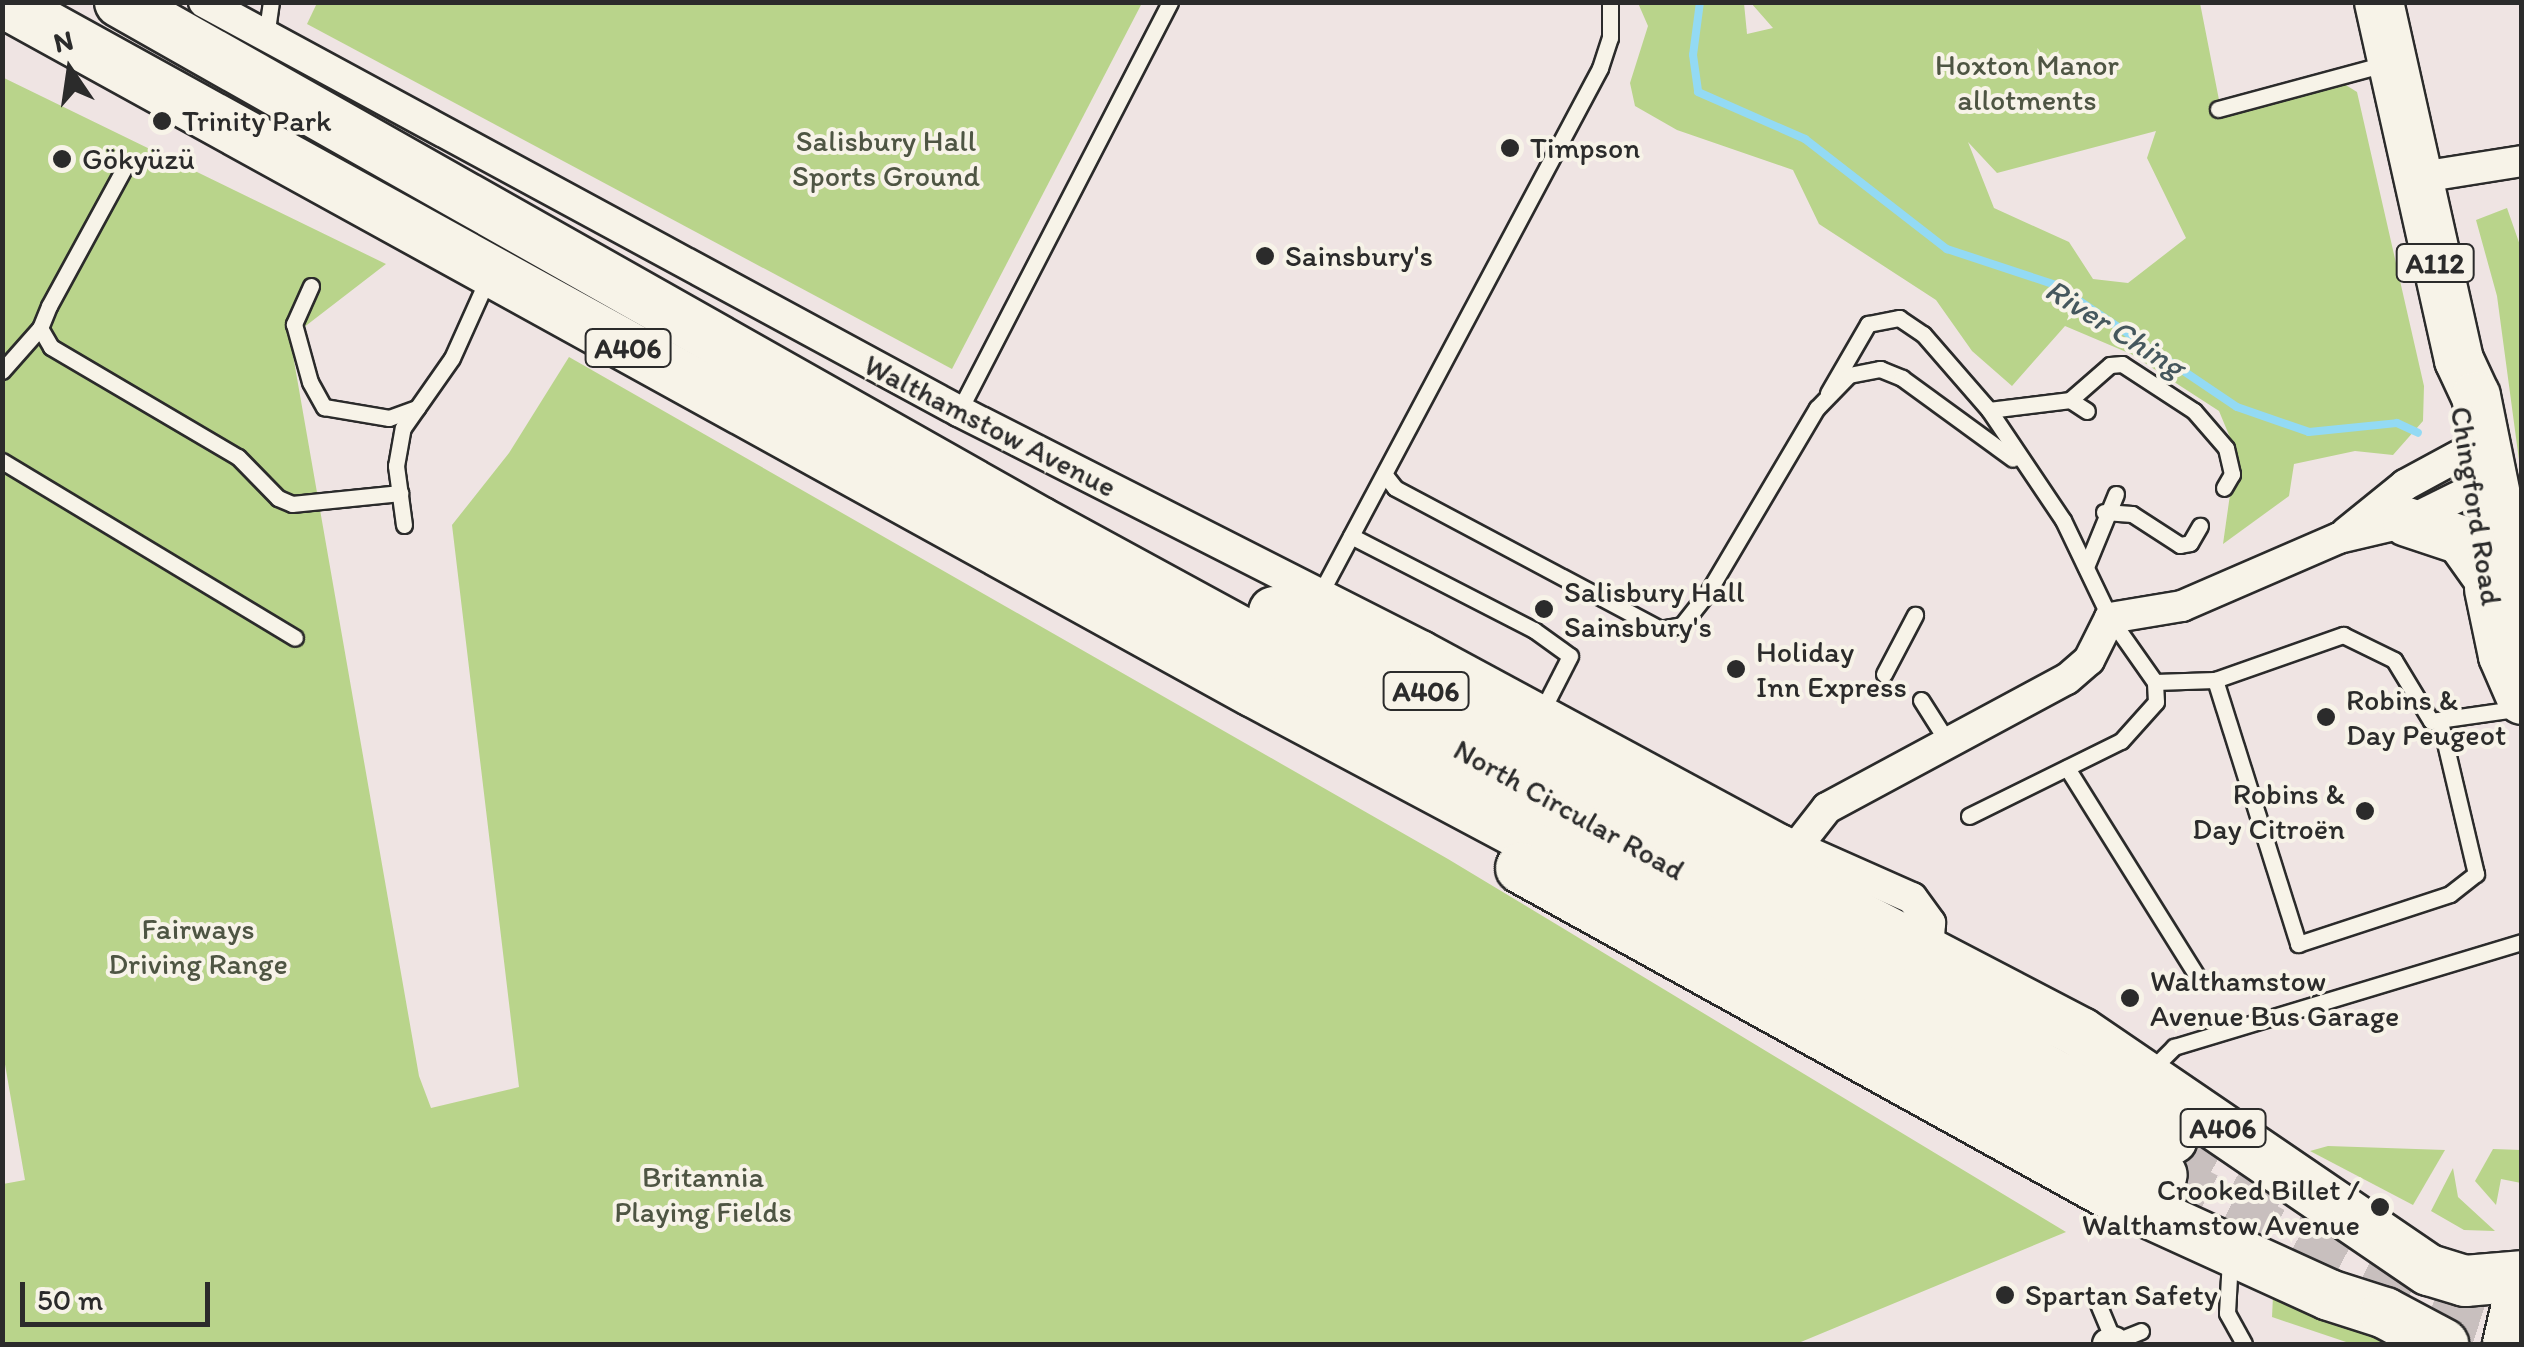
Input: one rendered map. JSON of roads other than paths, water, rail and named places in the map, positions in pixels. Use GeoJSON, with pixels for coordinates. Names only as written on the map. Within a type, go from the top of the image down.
{"type":"FeatureCollection","features":[{"type":"Feature","properties":{"kind":"highway","name":"A406"},"geometry":{"type":"LineString","coordinates":[[3,2],[1254,692],[1310,740],[1606,918],[2123,1201],[2329,1295],[2385,1313],[2443,1344]]}},
{"type":"Feature","properties":{"kind":"highway","name":"Walthamstow Avenue"},"geometry":{"type":"LineString","coordinates":[[120,2],[916,448]]}},
{"type":"Feature","properties":{"kind":"highway","name":"A406"},"geometry":{"type":"LineString","coordinates":[[916,448],[1003,477],[1928,950],[2148,1074],[2428,1270],[2465,1281],[2522,1278]]}},
{"type":"Feature","properties":{"kind":"highway","name":"North Circular Road"},"geometry":{"type":"LineString","coordinates":[[916,448],[1056,531],[2167,1157],[1254,692]]}},
{"type":"Feature","properties":{"kind":"highway"},"geometry":{"type":"LineString","coordinates":[[2329,1295],[2419,1344]]}},
{"type":"Feature","properties":{"kind":"main road","name":"Chingford Road"},"geometry":{"type":"LineString","coordinates":[[2388,4],[2390,63],[2461,367],[2457,400],[2479,465],[2512,602],[2503,656],[2501,708]]}},
{"type":"Feature","properties":{"kind":"main road"},"geometry":{"type":"LineString","coordinates":[[2407,522],[2461,540],[2512,602]]}},
{"type":"Feature","properties":{"kind":"main road"},"geometry":{"type":"LineString","coordinates":[[2508,1344],[2522,1278]]}},
{"type":"Feature","properties":{"kind":"street","name":"Walthamstow Avenue"},"geometry":{"type":"LineString","coordinates":[[204,2],[958,410],[1320,594],[1790,842],[1912,898],[1930,924],[1928,950]]}},
{"type":"Feature","properties":{"kind":"street"},"geometry":{"type":"LineString","coordinates":[[2415,178],[2522,161]]}},
{"type":"Feature","properties":{"kind":"street"},"geometry":{"type":"LineString","coordinates":[[1790,842],[1827,808],[2067,679],[2089,660],[2110,618],[2182,606],[2340,538],[2407,522],[2479,465]]}},
{"type":"Feature","properties":{"kind":"street"},"geometry":{"type":"LineString","coordinates":[[2340,538],[2405,485],[2479,465]]}},
{"type":"Feature","properties":{"kind":"lane"},"geometry":{"type":"LineString","coordinates":[[266,36],[271,2]]}},
{"type":"Feature","properties":{"kind":"lane"},"geometry":{"type":"LineString","coordinates":[[1320,594],[1600,68],[1610,38],[1610,2]]}},
{"type":"Feature","properties":{"kind":"lane"},"geometry":{"type":"LineString","coordinates":[[958,410],[1171,3]]}},
{"type":"Feature","properties":{"kind":"lane"},"geometry":{"type":"LineString","coordinates":[[2218,109],[2390,63]]}},
{"type":"Feature","properties":{"kind":"lane"},"geometry":{"type":"LineString","coordinates":[[2,371],[40,328],[127,163]]}},
{"type":"Feature","properties":{"kind":"lane"},"geometry":{"type":"LineString","coordinates":[[404,525],[396,466],[403,428],[452,358],[491,272]]}},
{"type":"Feature","properties":{"kind":"lane"},"geometry":{"type":"LineString","coordinates":[[312,286],[294,324],[310,382],[324,408],[390,418],[417,408]]}},
{"type":"Feature","properties":{"kind":"lane"},"geometry":{"type":"LineString","coordinates":[[1385,475],[1395,488],[1660,630],[1682,625],[1708,592],[1860,333],[1879,318],[1893,317],[1923,334],[1989,410],[2063,520],[2110,618],[2156,682],[2156,702],[2136,728],[2067,768],[1968,816]]}},
{"type":"Feature","properties":{"kind":"lane"},"geometry":{"type":"LineString","coordinates":[[40,328],[51,348],[72,363],[238,457],[278,498],[292,504],[400,493]]}},
{"type":"Feature","properties":{"kind":"lane"},"geometry":{"type":"LineString","coordinates":[[1989,410],[2070,400],[2110,365],[2122,364],[2194,411],[2226,448],[2232,474],[2224,488]]}},
{"type":"Feature","properties":{"kind":"lane"},"geometry":{"type":"LineString","coordinates":[[1828,393],[1849,375],[1887,371],[1934,396],[2024,467]]}},
{"type":"Feature","properties":{"kind":"lane"},"geometry":{"type":"LineString","coordinates":[[2070,400],[2087,411]]}},
{"type":"Feature","properties":{"kind":"lane"},"geometry":{"type":"LineString","coordinates":[[2,461],[295,638]]}},
{"type":"Feature","properties":{"kind":"lane"},"geometry":{"type":"LineString","coordinates":[[2086,567],[2104,512],[2116,494]]}},
{"type":"Feature","properties":{"kind":"lane"},"geometry":{"type":"LineString","coordinates":[[2104,512],[2132,514],[2180,545],[2190,543],[2200,526]]}},
{"type":"Feature","properties":{"kind":"lane"},"geometry":{"type":"LineString","coordinates":[[1352,536],[1534,630],[1570,656],[1542,711]]}},
{"type":"Feature","properties":{"kind":"lane"},"geometry":{"type":"LineString","coordinates":[[1884,674],[1915,615]]}},
{"type":"Feature","properties":{"kind":"lane"},"geometry":{"type":"LineString","coordinates":[[2156,682],[2215,680],[2343,635],[2394,660],[2431,721],[2522,708]]}},
{"type":"Feature","properties":{"kind":"lane"},"geometry":{"type":"LineString","coordinates":[[2215,680],[2298,944],[2450,894],[2476,874],[2440,722]]}},
{"type":"Feature","properties":{"kind":"lane"},"geometry":{"type":"LineString","coordinates":[[1920,700],[1947,741]]}},
{"type":"Feature","properties":{"kind":"lane"},"geometry":{"type":"LineString","coordinates":[[2067,768],[2196,976]]}},
{"type":"Feature","properties":{"kind":"lane"},"geometry":{"type":"LineString","coordinates":[[2148,1074],[2174,1047],[2522,942]]}},
{"type":"Feature","properties":{"kind":"lane"},"geometry":{"type":"LineString","coordinates":[[2230,1252],[2227,1313],[2244,1344]]}},
{"type":"Feature","properties":{"kind":"lane"},"geometry":{"type":"LineString","coordinates":[[2096,1299],[2121,1339]]}},
{"type":"Feature","properties":{"kind":"waterway","name":"River Ching"},"geometry":{"type":"LineString","coordinates":[[1700,2],[1693,55],[1698,92],[1805,139],[1947,249],[2056,285],[2237,407],[2309,432],[2397,423],[2418,433]]}},
{"type":"Feature","properties":{"kind":"tunnel"},"geometry":{"type":"LineString","coordinates":[[2172,1139],[2321,1219]]}},
{"type":"Feature","properties":{"kind":"tunnel"},"geometry":{"type":"LineString","coordinates":[[2162,1175],[2430,1313],[2522,1343]]}},
{"type":"Feature","properties":{"kind":"place","name":"Trinity Park"},"geometry":{"type":"Point","coordinates":[162,121]}},
{"type":"Feature","properties":{"kind":"place","name":"Timpson"},"geometry":{"type":"Point","coordinates":[1510,148]}},
{"type":"Feature","properties":{"kind":"place","name":"Gökyüzü"},"geometry":{"type":"Point","coordinates":[62,159]}},
{"type":"Feature","properties":{"kind":"place","name":"Sainsbury's"},"geometry":{"type":"Point","coordinates":[1265,256]}},
{"type":"Feature","properties":{"kind":"place","name":"Salisbury Hall Sainsbury's"},"geometry":{"type":"Point","coordinates":[1544,609]}},
{"type":"Feature","properties":{"kind":"place","name":"Holiday Inn Express"},"geometry":{"type":"Point","coordinates":[1736,669]}},
{"type":"Feature","properties":{"kind":"place","name":"Robins & Day Peugeot"},"geometry":{"type":"Point","coordinates":[2326,717]}},
{"type":"Feature","properties":{"kind":"place","name":"Robins & Day Citroën"},"geometry":{"type":"Point","coordinates":[2365,811]}},
{"type":"Feature","properties":{"kind":"place","name":"Walthamstow Avenue Bus Garage"},"geometry":{"type":"Point","coordinates":[2130,998]}},
{"type":"Feature","properties":{"kind":"place","name":"Crooked Billet / Walthamstow Avenue"},"geometry":{"type":"Point","coordinates":[2380,1207]}},
{"type":"Feature","properties":{"kind":"place","name":"Spartan Safety"},"geometry":{"type":"Point","coordinates":[2005,1295]}},
{"type":"Feature","properties":{"kind":"park label","name":"Hoxton Manor allotments"},"geometry":{"type":"Point","coordinates":[2027,82]}},
{"type":"Feature","properties":{"kind":"park label","name":"Salisbury Hall Sports Ground"},"geometry":{"type":"Point","coordinates":[886,158]}},
{"type":"Feature","properties":{"kind":"park label","name":"Fairways Driving Range"},"geometry":{"type":"Point","coordinates":[198,946]}},
{"type":"Feature","properties":{"kind":"park label","name":"Britannia Playing Fields"},"geometry":{"type":"Point","coordinates":[703,1194]}}]}
